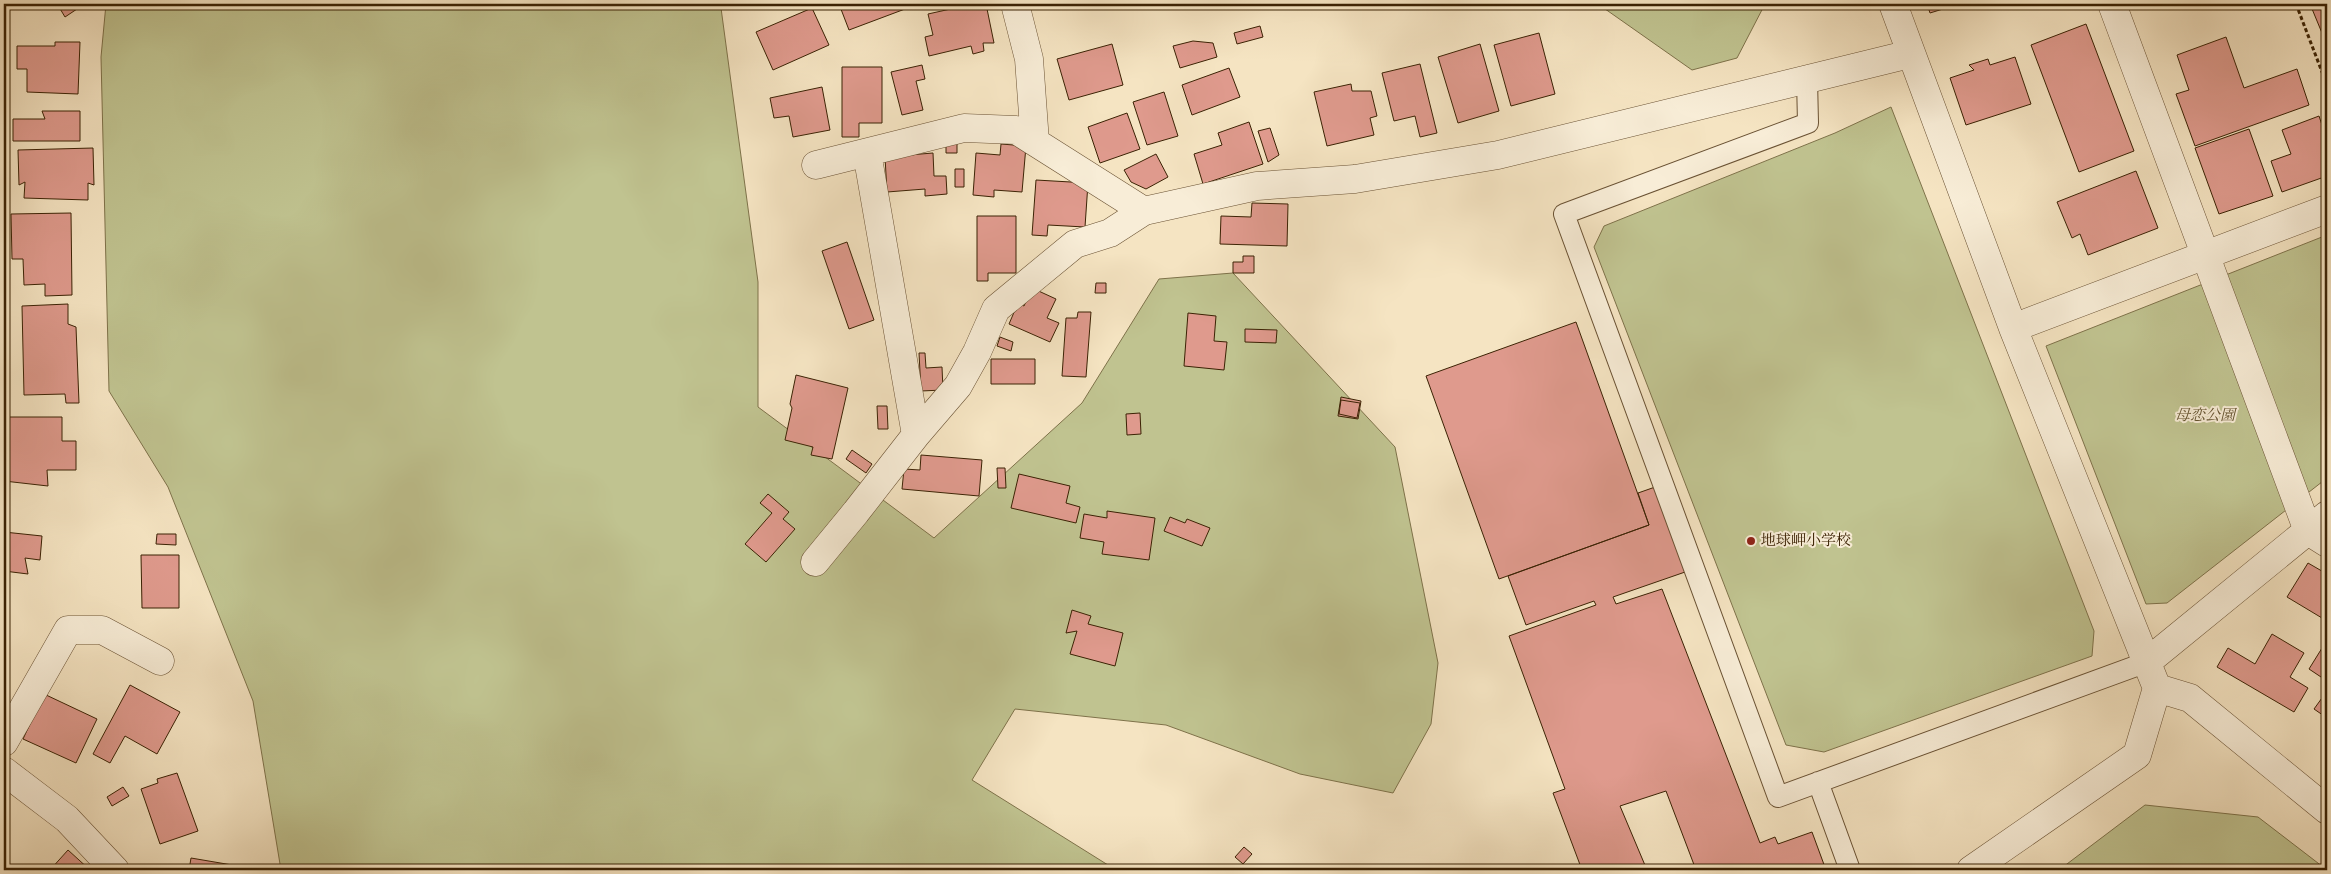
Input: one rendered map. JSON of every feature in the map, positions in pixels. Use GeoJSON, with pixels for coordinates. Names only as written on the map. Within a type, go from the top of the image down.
{"type":"FeatureCollection","features":[{"type":"Feature","properties":{"kind":"street"},"geometry":{"type":"LineString","coordinates":[[1015,4],[1029,59],[1035,142]]}},
{"type":"Feature","properties":{"kind":"street"},"geometry":{"type":"LineString","coordinates":[[1893,4],[2013,328],[2157,688],[2137,755],[1972,870]]}},
{"type":"Feature","properties":{"kind":"street"},"geometry":{"type":"LineString","coordinates":[[2112,4],[2206,255],[2321,529],[2147,662]]}},
{"type":"Feature","properties":{"kind":"street"},"geometry":{"type":"LineString","coordinates":[[815,562],[916,435],[958,386],[977,352],[996,309],[1075,244],[1110,233],[1144,211],[1257,186],[1356,180],[1498,155],[1910,54]]}},
{"type":"Feature","properties":{"kind":"street"},"geometry":{"type":"LineString","coordinates":[[816,165],[964,128],[1016,130],[1144,211]]}},
{"type":"Feature","properties":{"kind":"street"},"geometry":{"type":"LineString","coordinates":[[867,153],[916,435]]}},
{"type":"Feature","properties":{"kind":"street"},"geometry":{"type":"LineString","coordinates":[[2013,328],[2327,209]]}},
{"type":"Feature","properties":{"kind":"street"},"geometry":{"type":"LineString","coordinates":[[4,742],[68,630],[102,630],[160,661]]}},
{"type":"Feature","properties":{"kind":"street"},"geometry":{"type":"LineString","coordinates":[[2157,688],[2190,698],[2327,810]]}},
{"type":"Feature","properties":{"kind":"street"},"geometry":{"type":"LineString","coordinates":[[4,771],[66,819],[115,870]]}},
{"type":"Feature","properties":{"kind":"lane"},"geometry":{"type":"LineString","coordinates":[[1807,79],[1808,123],[1564,214],[1778,797],[2147,662]]}},
{"type":"Feature","properties":{"kind":"lane"},"geometry":{"type":"LineString","coordinates":[[1818,782],[1850,870]]}},
{"type":"Feature","properties":{"kind":"path"},"geometry":{"type":"LineString","coordinates":[[2296,4],[2327,85]]}},
{"type":"Feature","properties":{"kind":"green space"},"geometry":{"type":"Polygon","coordinates":[[[106,4],[732,4],[721,8],[758,282],[758,407],[934,538],[1082,403],[1159,279],[1233,273],[1395,447],[1438,663],[1431,724],[1393,793],[1300,774],[1166,725],[1015,709],[972,780],[1116,870],[281,870],[253,701],[168,487],[109,391],[101,57],[106,4]]]}},
{"type":"Feature","properties":{"kind":"green space"},"geometry":{"type":"Polygon","coordinates":[[[1598,4],[1765,4],[1737,58],[1692,70],[1598,4]]]}},
{"type":"Feature","properties":{"kind":"green space"},"geometry":{"type":"Polygon","coordinates":[[[1891,107],[2094,631],[2092,656],[1824,752],[1786,745],[1594,247],[1604,226],[1835,133],[1891,107]]]}},
{"type":"Feature","properties":{"kind":"green space","name":"母恋公園"},"geometry":{"type":"Polygon","coordinates":[[[2327,235],[2327,478],[2167,603],[2146,604],[2046,346],[2327,235]]]}},
{"type":"Feature","properties":{"kind":"green space"},"geometry":{"type":"Polygon","coordinates":[[[2145,805],[2258,817],[2327,870],[2059,870],[2145,805]]]}},
{"type":"Feature","properties":{"kind":"building"},"geometry":{"type":"Polygon","coordinates":[[[66,4],[78,4],[80,7],[65,17],[59,7],[66,4]]]}},
{"type":"Feature","properties":{"kind":"building"},"geometry":{"type":"Polygon","coordinates":[[[839,4],[903,4],[905,9],[849,30],[839,4]]]}},
{"type":"Feature","properties":{"kind":"building"},"geometry":{"type":"Polygon","coordinates":[[[973,4],[986,4],[994,43],[983,43],[984,51],[973,54],[971,46],[929,56],[925,37],[933,35],[928,14],[973,4]]]}},
{"type":"Feature","properties":{"kind":"building"},"geometry":{"type":"Polygon","coordinates":[[[1927,4],[1959,4],[1930,13],[1927,4]]]}},
{"type":"Feature","properties":{"kind":"building"},"geometry":{"type":"Polygon","coordinates":[[[2310,4],[2327,4],[2327,31],[2322,33],[2310,4]]]}},
{"type":"Feature","properties":{"kind":"building"},"geometry":{"type":"Polygon","coordinates":[[[812,8],[829,45],[773,70],[756,32],[812,8]]]}},
{"type":"Feature","properties":{"kind":"building"},"geometry":{"type":"Polygon","coordinates":[[[2086,24],[2134,151],[2079,172],[2031,45],[2086,24]]]}},
{"type":"Feature","properties":{"kind":"building"},"geometry":{"type":"Polygon","coordinates":[[[1260,26],[1263,37],[1237,44],[1234,33],[1260,26]]]}},
{"type":"Feature","properties":{"kind":"building"},"geometry":{"type":"Polygon","coordinates":[[[1539,33],[1555,94],[1511,106],[1494,45],[1539,33]]]}},
{"type":"Feature","properties":{"kind":"building"},"geometry":{"type":"Polygon","coordinates":[[[2226,37],[2244,88],[2297,69],[2309,105],[2195,146],[2176,94],[2189,90],[2177,55],[2226,37]]]}},
{"type":"Feature","properties":{"kind":"building"},"geometry":{"type":"Polygon","coordinates":[[[1193,41],[1213,43],[1217,57],[1180,68],[1173,46],[1193,41]]]}},
{"type":"Feature","properties":{"kind":"building"},"geometry":{"type":"Polygon","coordinates":[[[55,42],[80,42],[78,94],[27,92],[27,69],[17,69],[17,46],[55,46],[55,42]]]}},
{"type":"Feature","properties":{"kind":"building"},"geometry":{"type":"Polygon","coordinates":[[[1112,44],[1123,85],[1069,100],[1057,59],[1112,44]]]}},
{"type":"Feature","properties":{"kind":"building"},"geometry":{"type":"Polygon","coordinates":[[[1480,44],[1499,111],[1458,123],[1438,57],[1480,44]]]}},
{"type":"Feature","properties":{"kind":"building"},"geometry":{"type":"Polygon","coordinates":[[[2015,57],[2031,104],[1966,125],[1950,78],[1974,70],[1969,65],[1988,59],[1990,65],[2015,57]]]}},
{"type":"Feature","properties":{"kind":"building"},"geometry":{"type":"Polygon","coordinates":[[[1420,64],[1437,133],[1420,137],[1415,116],[1394,121],[1382,73],[1420,64]]]}},
{"type":"Feature","properties":{"kind":"building"},"geometry":{"type":"Polygon","coordinates":[[[922,65],[925,79],[916,81],[923,110],[902,115],[891,72],[922,65]]]}},
{"type":"Feature","properties":{"kind":"building"},"geometry":{"type":"Polygon","coordinates":[[[842,67],[882,67],[882,123],[859,123],[859,137],[842,137],[842,67]]]}},
{"type":"Feature","properties":{"kind":"building"},"geometry":{"type":"Polygon","coordinates":[[[1229,68],[1240,97],[1192,115],[1182,85],[1229,68]]]}},
{"type":"Feature","properties":{"kind":"building"},"geometry":{"type":"Polygon","coordinates":[[[1351,84],[1352,91],[1371,91],[1377,116],[1370,118],[1374,135],[1327,146],[1314,92],[1351,84]]]}},
{"type":"Feature","properties":{"kind":"building"},"geometry":{"type":"Polygon","coordinates":[[[822,87],[830,130],[793,137],[789,116],[774,118],[770,98],[822,87]]]}},
{"type":"Feature","properties":{"kind":"building"},"geometry":{"type":"Polygon","coordinates":[[[1164,92],[1178,136],[1147,145],[1133,102],[1164,92]]]}},
{"type":"Feature","properties":{"kind":"building"},"geometry":{"type":"Polygon","coordinates":[[[42,111],[80,111],[80,141],[13,141],[13,119],[45,119],[42,111]]]}},
{"type":"Feature","properties":{"kind":"building"},"geometry":{"type":"Polygon","coordinates":[[[1127,113],[1140,149],[1100,163],[1088,127],[1127,113]]]}},
{"type":"Feature","properties":{"kind":"building"},"geometry":{"type":"Polygon","coordinates":[[[2319,116],[2327,140],[2327,176],[2282,192],[2271,161],[2291,154],[2282,130],[2319,116]]]}},
{"type":"Feature","properties":{"kind":"building"},"geometry":{"type":"Polygon","coordinates":[[[1249,122],[1263,164],[1203,184],[1194,154],[1222,145],[1218,133],[1249,122]]]}},
{"type":"Feature","properties":{"kind":"building"},"geometry":{"type":"Polygon","coordinates":[[[1270,128],[1279,155],[1268,162],[1258,131],[1270,128]]]}},
{"type":"Feature","properties":{"kind":"building"},"geometry":{"type":"Polygon","coordinates":[[[2249,129],[2273,196],[2219,214],[2195,148],[2249,129]]]}},
{"type":"Feature","properties":{"kind":"building"},"geometry":{"type":"Polygon","coordinates":[[[946,143],[957,143],[957,153],[946,153],[946,143]]]}},
{"type":"Feature","properties":{"kind":"building"},"geometry":{"type":"Polygon","coordinates":[[[1001,144],[1026,146],[1022,192],[994,190],[994,197],[973,195],[976,153],[1000,155],[1001,144]]]}},
{"type":"Feature","properties":{"kind":"building"},"geometry":{"type":"Polygon","coordinates":[[[93,148],[94,185],[88,183],[88,200],[24,198],[25,182],[19,185],[18,150],[93,148]]]}},
{"type":"Feature","properties":{"kind":"building"},"geometry":{"type":"Polygon","coordinates":[[[933,153],[934,176],[946,176],[947,194],[925,196],[925,189],[887,192],[885,157],[933,153]]]}},
{"type":"Feature","properties":{"kind":"building"},"geometry":{"type":"Polygon","coordinates":[[[1156,154],[1168,177],[1146,189],[1131,182],[1124,170],[1156,154]]]}},
{"type":"Feature","properties":{"kind":"building"},"geometry":{"type":"Polygon","coordinates":[[[955,169],[964,169],[964,187],[955,187],[955,169]]]}},
{"type":"Feature","properties":{"kind":"building"},"geometry":{"type":"Polygon","coordinates":[[[2136,171],[2158,228],[2088,255],[2080,234],[2072,238],[2057,202],[2136,171]]]}},
{"type":"Feature","properties":{"kind":"building"},"geometry":{"type":"Polygon","coordinates":[[[1036,180],[1088,183],[1085,227],[1048,225],[1047,236],[1032,235],[1036,180]]]}},
{"type":"Feature","properties":{"kind":"building"},"geometry":{"type":"Polygon","coordinates":[[[1252,203],[1288,204],[1287,246],[1220,244],[1221,216],[1251,217],[1252,203]]]}},
{"type":"Feature","properties":{"kind":"building"},"geometry":{"type":"Polygon","coordinates":[[[71,213],[72,295],[45,296],[45,284],[24,285],[23,259],[12,259],[11,214],[71,213]]]}},
{"type":"Feature","properties":{"kind":"building"},"geometry":{"type":"Polygon","coordinates":[[[977,216],[1016,216],[1016,273],[988,273],[988,281],[977,281],[977,216]]]}},
{"type":"Feature","properties":{"kind":"building"},"geometry":{"type":"Polygon","coordinates":[[[847,242],[874,320],[849,329],[822,251],[847,242]]]}},
{"type":"Feature","properties":{"kind":"building"},"geometry":{"type":"Polygon","coordinates":[[[1243,256],[1254,256],[1254,273],[1233,273],[1233,262],[1243,262],[1243,256]]]}},
{"type":"Feature","properties":{"kind":"building"},"geometry":{"type":"Polygon","coordinates":[[[1096,283],[1106,283],[1106,293],[1095,293],[1096,283]]]}},
{"type":"Feature","properties":{"kind":"building"},"geometry":{"type":"Polygon","coordinates":[[[1032,288],[1056,299],[1047,318],[1059,323],[1050,342],[1009,324],[1018,303],[1024,306],[1032,288]]]}},
{"type":"Feature","properties":{"kind":"building"},"geometry":{"type":"Polygon","coordinates":[[[68,304],[68,324],[76,327],[79,403],[66,403],[65,394],[24,395],[22,306],[68,304]]]}},
{"type":"Feature","properties":{"kind":"building"},"geometry":{"type":"Polygon","coordinates":[[[1078,312],[1091,312],[1086,377],[1062,376],[1066,318],[1077,318],[1078,312]]]}},
{"type":"Feature","properties":{"kind":"building"},"geometry":{"type":"Polygon","coordinates":[[[1188,313],[1216,316],[1214,341],[1227,342],[1224,370],[1184,366],[1188,313]]]}},
{"type":"Feature","properties":{"kind":"building"},"geometry":{"type":"Polygon","coordinates":[[[1576,322],[1649,525],[1499,579],[1426,376],[1576,322]]]}},
{"type":"Feature","properties":{"kind":"building"},"geometry":{"type":"Polygon","coordinates":[[[1245,329],[1277,330],[1276,343],[1245,342],[1245,329]]]}},
{"type":"Feature","properties":{"kind":"building"},"geometry":{"type":"Polygon","coordinates":[[[1000,337],[1013,342],[1011,351],[997,346],[1000,337]]]}},
{"type":"Feature","properties":{"kind":"building"},"geometry":{"type":"Polygon","coordinates":[[[919,353],[925,353],[926,368],[942,367],[943,390],[921,391],[919,353]]]}},
{"type":"Feature","properties":{"kind":"building"},"geometry":{"type":"Polygon","coordinates":[[[991,359],[1035,359],[1035,384],[991,384],[991,359]]]}},
{"type":"Feature","properties":{"kind":"building"},"geometry":{"type":"Polygon","coordinates":[[[796,375],[848,388],[832,459],[811,455],[813,447],[785,440],[792,408],[790,404],[796,375]]]}},
{"type":"Feature","properties":{"kind":"building"},"geometry":{"type":"Polygon","coordinates":[[[1341,397],[1361,401],[1358,419],[1338,416],[1341,397]]]}},
{"type":"Feature","properties":{"kind":"building"},"geometry":{"type":"Polygon","coordinates":[[[1341,400],[1360,403],[1357,418],[1339,414],[1341,400]]]}},
{"type":"Feature","properties":{"kind":"building"},"geometry":{"type":"Polygon","coordinates":[[[877,406],[887,406],[888,429],[878,429],[877,406]]]}},
{"type":"Feature","properties":{"kind":"building"},"geometry":{"type":"Polygon","coordinates":[[[1140,413],[1141,434],[1127,435],[1126,414],[1140,413]]]}},
{"type":"Feature","properties":{"kind":"building"},"geometry":{"type":"Polygon","coordinates":[[[4,417],[62,417],[62,441],[76,441],[76,470],[47,470],[48,486],[4,481],[4,417]]]}},
{"type":"Feature","properties":{"kind":"building"},"geometry":{"type":"Polygon","coordinates":[[[852,450],[872,464],[866,473],[846,459],[852,450]]]}},
{"type":"Feature","properties":{"kind":"building"},"geometry":{"type":"Polygon","coordinates":[[[921,455],[982,460],[979,496],[902,489],[904,469],[920,470],[921,455]]]}},
{"type":"Feature","properties":{"kind":"building"},"geometry":{"type":"Polygon","coordinates":[[[997,468],[1005,468],[1006,488],[998,488],[997,468]]]}},
{"type":"Feature","properties":{"kind":"building"},"geometry":{"type":"Polygon","coordinates":[[[1019,474],[1070,486],[1066,503],[1080,507],[1076,523],[1011,508],[1019,474]]]}},
{"type":"Feature","properties":{"kind":"building"},"geometry":{"type":"Polygon","coordinates":[[[1658,486],[1688,571],[1613,597],[1616,604],[1662,589],[1760,843],[1775,837],[1778,844],[1812,832],[1826,870],[1696,870],[1666,791],[1620,806],[1647,870],[1582,870],[1553,793],[1565,789],[1509,636],[1596,605],[1594,601],[1526,625],[1508,576],[1649,525],[1638,493],[1658,486]]]}},
{"type":"Feature","properties":{"kind":"building"},"geometry":{"type":"Polygon","coordinates":[[[768,494],[789,512],[783,519],[795,529],[766,562],[745,544],[772,513],[760,503],[768,494]]]}},
{"type":"Feature","properties":{"kind":"building"},"geometry":{"type":"Polygon","coordinates":[[[1107,511],[1155,518],[1149,560],[1102,554],[1104,542],[1080,538],[1084,514],[1107,518],[1107,511]]]}},
{"type":"Feature","properties":{"kind":"building"},"geometry":{"type":"Polygon","coordinates":[[[1170,517],[1185,523],[1187,519],[1210,528],[1202,546],[1164,531],[1170,517]]]}},
{"type":"Feature","properties":{"kind":"building"},"geometry":{"type":"Polygon","coordinates":[[[4,532],[42,536],[40,560],[25,558],[28,574],[4,571],[4,532]]]}},
{"type":"Feature","properties":{"kind":"building"},"geometry":{"type":"Polygon","coordinates":[[[157,534],[176,534],[176,545],[156,544],[157,534]]]}},
{"type":"Feature","properties":{"kind":"building"},"geometry":{"type":"Polygon","coordinates":[[[141,555],[179,555],[179,608],[142,608],[141,555]]]}},
{"type":"Feature","properties":{"kind":"building"},"geometry":{"type":"Polygon","coordinates":[[[2308,563],[2327,574],[2327,621],[2287,597],[2308,563]]]}},
{"type":"Feature","properties":{"kind":"building"},"geometry":{"type":"Polygon","coordinates":[[[1072,610],[1091,616],[1088,624],[1123,633],[1115,666],[1070,654],[1077,631],[1066,633],[1072,610]]]}},
{"type":"Feature","properties":{"kind":"building"},"geometry":{"type":"Polygon","coordinates":[[[2272,634],[2304,653],[2290,677],[2308,688],[2294,712],[2217,667],[2228,648],[2255,664],[2272,634]]]}},
{"type":"Feature","properties":{"kind":"building"},"geometry":{"type":"Polygon","coordinates":[[[2327,640],[2327,668],[2321,677],[2309,669],[2327,640]]]}},
{"type":"Feature","properties":{"kind":"building"},"geometry":{"type":"Polygon","coordinates":[[[130,685],[180,712],[157,754],[125,736],[110,763],[93,754],[130,685]]]}},
{"type":"Feature","properties":{"kind":"building"},"geometry":{"type":"Polygon","coordinates":[[[2327,691],[2327,718],[2314,709],[2327,691]]]}},
{"type":"Feature","properties":{"kind":"building"},"geometry":{"type":"Polygon","coordinates":[[[44,694],[97,719],[76,763],[23,739],[44,694]]]}},
{"type":"Feature","properties":{"kind":"building"},"geometry":{"type":"Polygon","coordinates":[[[177,773],[198,831],[160,844],[141,789],[158,783],[157,779],[177,773]]]}},
{"type":"Feature","properties":{"kind":"building"},"geometry":{"type":"Polygon","coordinates":[[[123,787],[129,796],[112,806],[107,797],[123,787]]]}},
{"type":"Feature","properties":{"kind":"building"},"geometry":{"type":"Polygon","coordinates":[[[1244,847],[1252,854],[1243,864],[1235,857],[1244,847]]]}},
{"type":"Feature","properties":{"kind":"building"},"geometry":{"type":"Polygon","coordinates":[[[68,850],[90,870],[50,870],[68,850]]]}},
{"type":"Feature","properties":{"kind":"building"},"geometry":{"type":"Polygon","coordinates":[[[191,858],[238,866],[237,870],[189,870],[191,858]]]}},
{"type":"Feature","properties":{"kind":"place","name":"地球岬小学校"},"geometry":{"type":"Point","coordinates":[1751,541]}}]}
